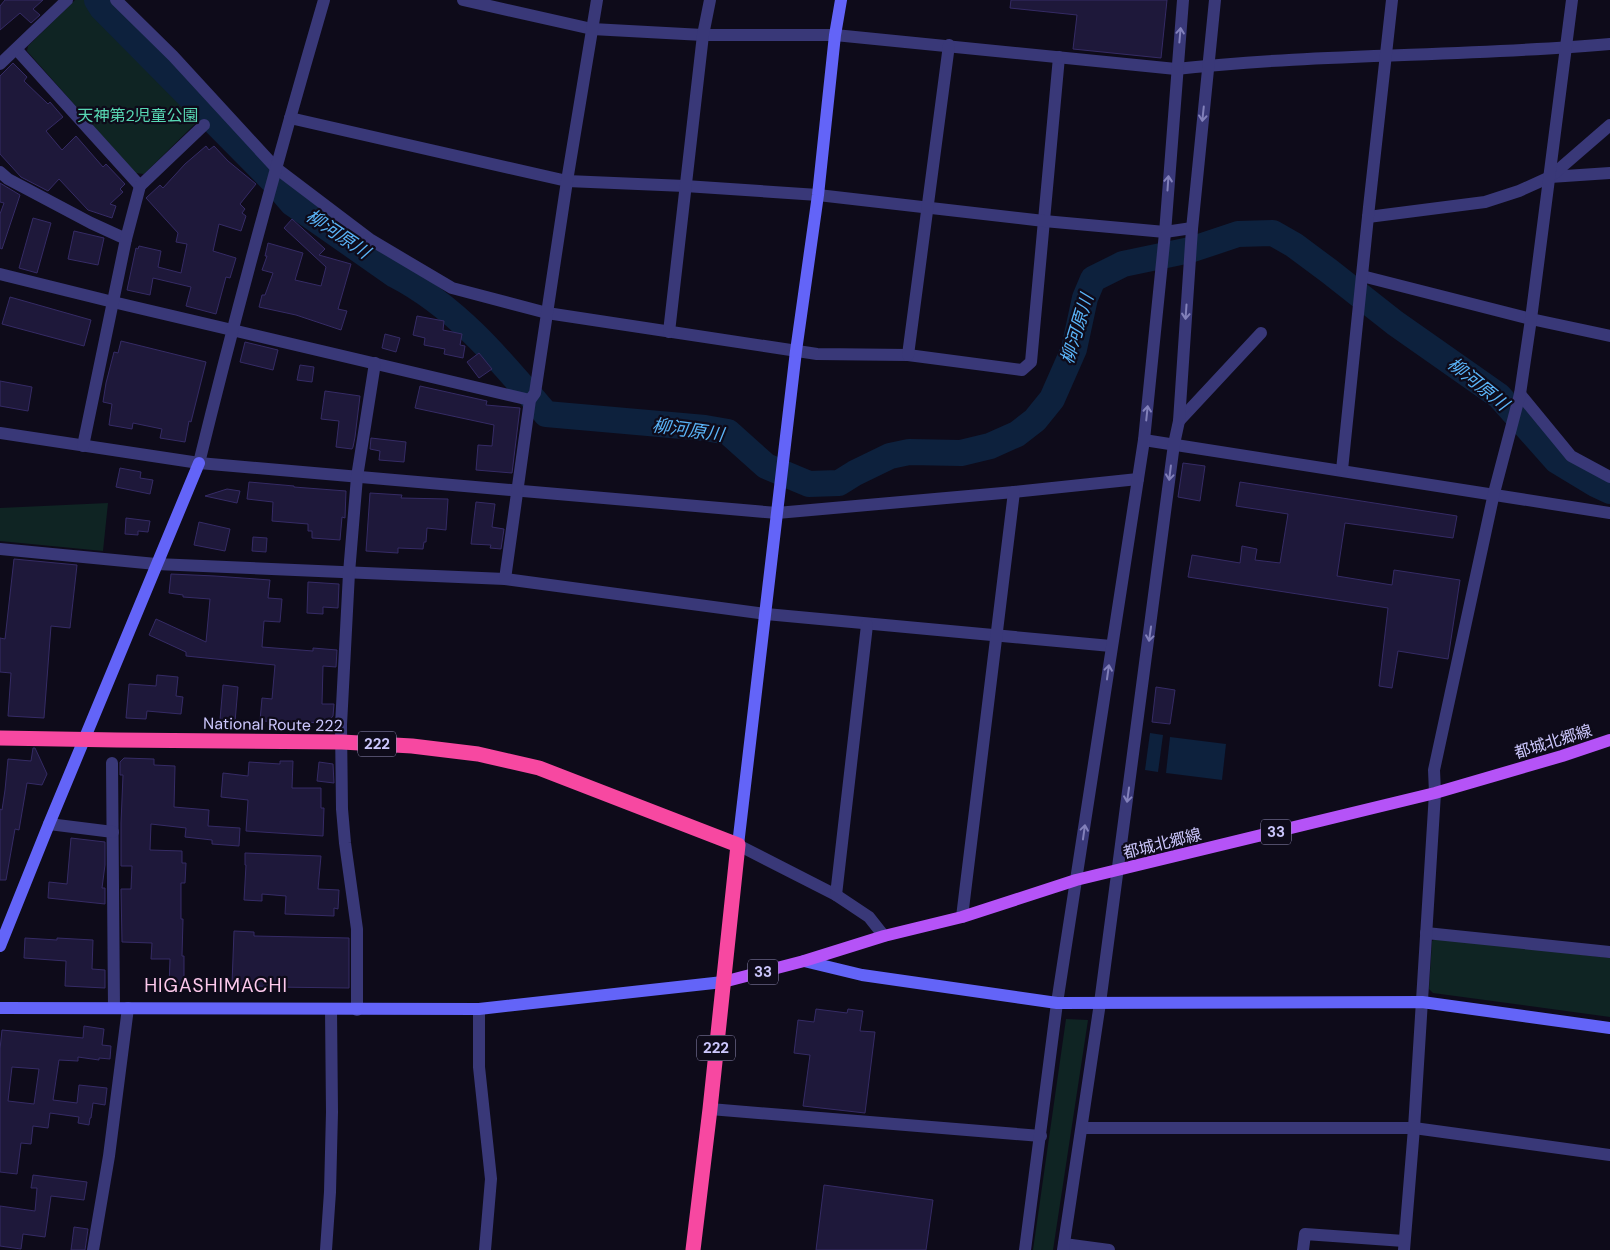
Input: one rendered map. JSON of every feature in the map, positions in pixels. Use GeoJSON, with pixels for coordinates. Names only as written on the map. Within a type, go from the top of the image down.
{"type":"FeatureCollection","features":[{"type":"Feature","properties":{"kind":"highway","name":"National Route 222"},"geometry":{"type":"LineString","coordinates":[[0,738],[342,742],[412,746],[478,754],[539,768],[738,846]]}},
{"type":"Feature","properties":{"kind":"highway","name":"222"},"geometry":{"type":"LineString","coordinates":[[693,1250],[738,846]]}},
{"type":"Feature","properties":{"kind":"main road","name":"都城北郷線"},"geometry":{"type":"LineString","coordinates":[[723,982],[962,916],[1076,880],[1434,793],[1610,740]]}},
{"type":"Feature","properties":{"kind":"street"},"geometry":{"type":"LineString","coordinates":[[0,64],[17,50],[67,0]]}},
{"type":"Feature","properties":{"kind":"street"},"geometry":{"type":"LineString","coordinates":[[116,0],[173,56],[276,168],[371,240],[452,288],[547,313],[816,354],[908,355],[1022,370],[1031,362],[1059,57]]}},
{"type":"Feature","properties":{"kind":"street"},"geometry":{"type":"LineString","coordinates":[[0,946],[48,824],[199,464],[268,194],[324,0]]}},
{"type":"Feature","properties":{"kind":"street"},"geometry":{"type":"LineString","coordinates":[[464,0],[592,29],[703,35],[835,35],[1176,69],[1386,56],[1567,48],[1610,44]]}},
{"type":"Feature","properties":{"kind":"street"},"geometry":{"type":"LineString","coordinates":[[505,579],[597,0]]}},
{"type":"Feature","properties":{"kind":"street"},"geometry":{"type":"LineString","coordinates":[[669,332],[703,35],[710,0]]}},
{"type":"Feature","properties":{"kind":"street"},"geometry":{"type":"LineString","coordinates":[[841,0],[835,35],[818,195],[796,351],[738,846],[836,895],[869,917],[884,936]]}},
{"type":"Feature","properties":{"kind":"street"},"geometry":{"type":"LineString","coordinates":[[1025,1250],[1057,1003],[1080,864],[1144,440],[1165,232],[1176,69],[1183,0]]}},
{"type":"Feature","properties":{"kind":"street"},"geometry":{"type":"LineString","coordinates":[[1109,1250],[1064,1247],[1100,1003],[1174,444],[1179,421],[1192,228],[1215,0]]}},
{"type":"Feature","properties":{"kind":"street"},"geometry":{"type":"LineString","coordinates":[[1342,470],[1392,0]]}},
{"type":"Feature","properties":{"kind":"street"},"geometry":{"type":"LineString","coordinates":[[1303,1250],[1305,1234],[1404,1245],[1422,1002],[1434,770],[1494,493],[1520,396],[1572,0]]}},
{"type":"Feature","properties":{"kind":"street"},"geometry":{"type":"LineString","coordinates":[[908,355],[949,45]]}},
{"type":"Feature","properties":{"kind":"street"},"geometry":{"type":"LineString","coordinates":[[17,50],[140,186]]}},
{"type":"Feature","properties":{"kind":"street"},"geometry":{"type":"LineString","coordinates":[[290,118],[567,181],[685,186],[818,195],[1044,221],[1165,232],[1192,228]]}},
{"type":"Feature","properties":{"kind":"street"},"geometry":{"type":"LineString","coordinates":[[1368,217],[1485,202],[1519,191],[1550,177],[1610,124]]}},
{"type":"Feature","properties":{"kind":"street"},"geometry":{"type":"LineString","coordinates":[[83,446],[126,239],[140,186],[204,125]]}},
{"type":"Feature","properties":{"kind":"street"},"geometry":{"type":"LineString","coordinates":[[0,172],[8,180],[90,223],[126,239]]}},
{"type":"Feature","properties":{"kind":"street"},"geometry":{"type":"LineString","coordinates":[[1550,177],[1610,173]]}},
{"type":"Feature","properties":{"kind":"street"},"geometry":{"type":"LineString","coordinates":[[0,274],[375,363],[533,397]]}},
{"type":"Feature","properties":{"kind":"street"},"geometry":{"type":"LineString","coordinates":[[1362,276],[1531,319],[1610,336]]}},
{"type":"Feature","properties":{"kind":"street"},"geometry":{"type":"LineString","coordinates":[[1179,421],[1261,333]]}},
{"type":"Feature","properties":{"kind":"street"},"geometry":{"type":"LineString","coordinates":[[357,1010],[357,929],[342,809],[342,715],[349,573],[357,478],[375,363]]}},
{"type":"Feature","properties":{"kind":"street"},"geometry":{"type":"LineString","coordinates":[[1520,396],[1571,456],[1610,478]]}},
{"type":"Feature","properties":{"kind":"street"},"geometry":{"type":"LineString","coordinates":[[0,433],[199,464],[777,512],[1014,492],[1138,479]]}},
{"type":"Feature","properties":{"kind":"street"},"geometry":{"type":"LineString","coordinates":[[1144,440],[1610,512]]}},
{"type":"Feature","properties":{"kind":"street"},"geometry":{"type":"LineString","coordinates":[[962,916],[1014,492]]}},
{"type":"Feature","properties":{"kind":"street"},"geometry":{"type":"LineString","coordinates":[[0,548],[156,564],[505,579],[766,614],[867,625],[1112,646]]}},
{"type":"Feature","properties":{"kind":"street"},"geometry":{"type":"LineString","coordinates":[[836,895],[867,625]]}},
{"type":"Feature","properties":{"kind":"street"},"geometry":{"type":"LineString","coordinates":[[112,763],[114,1008]]}},
{"type":"Feature","properties":{"kind":"street"},"geometry":{"type":"LineString","coordinates":[[48,824],[112,832]]}},
{"type":"Feature","properties":{"kind":"street"},"geometry":{"type":"LineString","coordinates":[[1426,933],[1610,952]]}},
{"type":"Feature","properties":{"kind":"street"},"geometry":{"type":"LineString","coordinates":[[804,961],[862,975],[1057,1003],[1422,1002],[1610,1028]]}},
{"type":"Feature","properties":{"kind":"street"},"geometry":{"type":"LineString","coordinates":[[0,1008],[479,1009],[723,982]]}},
{"type":"Feature","properties":{"kind":"street"},"geometry":{"type":"LineString","coordinates":[[93,1250],[109,1156],[128,1008]]}},
{"type":"Feature","properties":{"kind":"street"},"geometry":{"type":"LineString","coordinates":[[326,1250],[330,1192],[331,1009]]}},
{"type":"Feature","properties":{"kind":"street"},"geometry":{"type":"LineString","coordinates":[[479,1009],[479,1067],[491,1179],[485,1250]]}},
{"type":"Feature","properties":{"kind":"street"},"geometry":{"type":"LineString","coordinates":[[710,1109],[1041,1136]]}},
{"type":"Feature","properties":{"kind":"street"},"geometry":{"type":"LineString","coordinates":[[1082,1128],[1414,1128],[1610,1155]]}},
{"type":"Feature","properties":{"kind":"green space","name":"天神第2児童公園"},"geometry":{"type":"Polygon","coordinates":[[[75,0],[85,0],[199,120],[144,174],[135,173],[27,51],[28,46],[75,0]]]}},
{"type":"Feature","properties":{"kind":"green space"},"geometry":{"type":"Polygon","coordinates":[[[108,503],[103,551],[0,541],[0,508],[108,503]]]}},
{"type":"Feature","properties":{"kind":"green space"},"geometry":{"type":"Polygon","coordinates":[[[1437,938],[1610,958],[1610,1017],[1433,993],[1429,989],[1432,941],[1437,938]]]}},
{"type":"Feature","properties":{"kind":"green space"},"geometry":{"type":"Polygon","coordinates":[[[1066,1019],[1088,1020],[1053,1250],[1033,1250],[1066,1019]]]}},
{"type":"Feature","properties":{"kind":"water"},"geometry":{"type":"Polygon","coordinates":[[[1150,733],[1163,735],[1158,772],[1145,770],[1150,733]]]}},
{"type":"Feature","properties":{"kind":"water"},"geometry":{"type":"Polygon","coordinates":[[[1170,737],[1226,744],[1222,780],[1166,773],[1170,737]]]}},
{"type":"Feature","properties":{"kind":"building"},"geometry":{"type":"Polygon","coordinates":[[[5,0],[43,0],[33,9],[40,15],[31,23],[20,13],[0,30],[0,6],[5,0]]]}},
{"type":"Feature","properties":{"kind":"building"},"geometry":{"type":"Polygon","coordinates":[[[1011,0],[1167,0],[1161,58],[1073,49],[1077,15],[1010,8],[1011,0]]]}},
{"type":"Feature","properties":{"kind":"building"},"geometry":{"type":"Polygon","coordinates":[[[13,63],[27,77],[24,81],[48,104],[50,102],[63,117],[46,131],[62,150],[76,136],[103,167],[106,164],[125,184],[120,189],[123,192],[110,204],[116,206],[112,218],[88,210],[59,179],[48,191],[21,177],[0,154],[0,76],[13,63]]]}},
{"type":"Feature","properties":{"kind":"building"},"geometry":{"type":"Polygon","coordinates":[[[206,146],[209,150],[214,146],[228,161],[256,184],[240,204],[245,209],[242,213],[246,216],[241,231],[219,224],[213,251],[236,258],[230,278],[226,277],[216,314],[186,306],[191,287],[153,278],[150,295],[127,290],[136,248],[138,249],[139,246],[161,251],[158,267],[181,273],[187,244],[176,242],[178,233],[146,198],[160,185],[163,188],[185,164],[206,146]]]}},
{"type":"Feature","properties":{"kind":"building"},"geometry":{"type":"Polygon","coordinates":[[[0,183],[20,195],[2,249],[0,248],[0,214],[4,203],[0,202],[0,183]]]}},
{"type":"Feature","properties":{"kind":"building"},"geometry":{"type":"Polygon","coordinates":[[[33,218],[51,223],[37,273],[19,268],[33,218]]]}},
{"type":"Feature","properties":{"kind":"building"},"geometry":{"type":"Polygon","coordinates":[[[292,219],[325,249],[319,255],[351,264],[338,309],[347,311],[341,330],[296,315],[259,307],[262,295],[265,295],[273,273],[262,270],[267,256],[265,256],[268,243],[303,253],[295,280],[321,286],[326,267],[284,228],[292,219]]]}},
{"type":"Feature","properties":{"kind":"building"},"geometry":{"type":"Polygon","coordinates":[[[74,231],[104,238],[98,265],[68,259],[74,231]]]}},
{"type":"Feature","properties":{"kind":"building"},"geometry":{"type":"Polygon","coordinates":[[[10,297],[91,320],[84,346],[2,324],[10,297]]]}},
{"type":"Feature","properties":{"kind":"building"},"geometry":{"type":"Polygon","coordinates":[[[417,316],[444,321],[443,330],[462,334],[460,345],[465,346],[463,358],[444,354],[445,349],[424,345],[425,338],[413,335],[417,316]]]}},
{"type":"Feature","properties":{"kind":"building"},"geometry":{"type":"Polygon","coordinates":[[[385,334],[400,338],[396,352],[382,348],[385,334]]]}},
{"type":"Feature","properties":{"kind":"building"},"geometry":{"type":"Polygon","coordinates":[[[121,341],[206,362],[185,442],[160,438],[162,429],[133,423],[132,429],[109,425],[112,404],[103,402],[114,352],[118,353],[121,341]]]}},
{"type":"Feature","properties":{"kind":"building"},"geometry":{"type":"Polygon","coordinates":[[[245,342],[278,350],[273,370],[240,362],[245,342]]]}},
{"type":"Feature","properties":{"kind":"building"},"geometry":{"type":"Polygon","coordinates":[[[479,353],[492,369],[479,378],[467,362],[479,353]]]}},
{"type":"Feature","properties":{"kind":"building"},"geometry":{"type":"Polygon","coordinates":[[[300,365],[314,367],[312,382],[297,380],[300,365]]]}},
{"type":"Feature","properties":{"kind":"building"},"geometry":{"type":"Polygon","coordinates":[[[0,381],[32,387],[28,411],[0,406],[0,381]]]}},
{"type":"Feature","properties":{"kind":"building"},"geometry":{"type":"Polygon","coordinates":[[[420,386],[487,401],[486,405],[520,408],[512,473],[476,470],[478,445],[492,446],[494,425],[415,408],[420,386]]]}},
{"type":"Feature","properties":{"kind":"building"},"geometry":{"type":"Polygon","coordinates":[[[325,391],[360,396],[352,449],[336,447],[339,421],[321,419],[325,391]]]}},
{"type":"Feature","properties":{"kind":"building"},"geometry":{"type":"Polygon","coordinates":[[[371,438],[406,442],[404,462],[379,460],[380,451],[370,449],[371,438]]]}},
{"type":"Feature","properties":{"kind":"building"},"geometry":{"type":"Polygon","coordinates":[[[1183,463],[1205,466],[1200,501],[1178,497],[1183,463]]]}},
{"type":"Feature","properties":{"kind":"building"},"geometry":{"type":"Polygon","coordinates":[[[120,468],[141,472],[140,478],[153,480],[150,494],[116,487],[120,468]]]}},
{"type":"Feature","properties":{"kind":"building"},"geometry":{"type":"Polygon","coordinates":[[[249,482],[346,491],[345,518],[342,517],[340,540],[312,538],[312,531],[308,531],[308,524],[272,521],[273,502],[247,499],[249,482]]]}},
{"type":"Feature","properties":{"kind":"building"},"geometry":{"type":"Polygon","coordinates":[[[1240,482],[1457,516],[1453,538],[1345,523],[1337,576],[1392,585],[1394,570],[1460,580],[1448,659],[1398,651],[1392,688],[1379,686],[1388,608],[1188,577],[1192,555],[1240,563],[1242,546],[1257,549],[1255,560],[1280,563],[1288,514],[1236,506],[1240,482]]]}},
{"type":"Feature","properties":{"kind":"building"},"geometry":{"type":"Polygon","coordinates":[[[227,489],[240,491],[237,503],[205,496],[227,489]]]}},
{"type":"Feature","properties":{"kind":"building"},"geometry":{"type":"Polygon","coordinates":[[[370,493],[402,495],[401,498],[448,499],[446,530],[427,528],[426,542],[424,542],[423,549],[398,548],[398,553],[366,551],[370,493]]]}},
{"type":"Feature","properties":{"kind":"building"},"geometry":{"type":"Polygon","coordinates":[[[476,502],[495,504],[492,527],[504,529],[501,549],[490,548],[491,545],[471,544],[476,502]]]}},
{"type":"Feature","properties":{"kind":"building"},"geometry":{"type":"Polygon","coordinates":[[[126,518],[150,521],[148,532],[138,531],[138,535],[125,534],[126,518]]]}},
{"type":"Feature","properties":{"kind":"building"},"geometry":{"type":"Polygon","coordinates":[[[199,522],[230,529],[225,551],[194,545],[199,522]]]}},
{"type":"Feature","properties":{"kind":"building"},"geometry":{"type":"Polygon","coordinates":[[[253,537],[267,538],[266,552],[252,551],[253,537]]]}},
{"type":"Feature","properties":{"kind":"building"},"geometry":{"type":"Polygon","coordinates":[[[14,559],[77,565],[70,628],[51,626],[44,718],[8,716],[11,673],[0,672],[0,638],[5,639],[14,559]]]}},
{"type":"Feature","properties":{"kind":"building"},"geometry":{"type":"Polygon","coordinates":[[[171,574],[270,580],[268,598],[282,599],[280,622],[264,621],[262,647],[313,651],[313,648],[337,650],[336,667],[323,666],[322,704],[334,704],[333,716],[327,723],[260,721],[262,698],[272,699],[275,665],[186,656],[186,652],[149,635],[156,619],[206,642],[210,599],[183,597],[183,595],[169,593],[171,574]]]}},
{"type":"Feature","properties":{"kind":"building"},"geometry":{"type":"Polygon","coordinates":[[[308,582],[339,584],[338,608],[323,607],[323,614],[307,613],[308,582]]]}},
{"type":"Feature","properties":{"kind":"building"},"geometry":{"type":"Polygon","coordinates":[[[157,675],[178,677],[176,696],[183,697],[181,714],[147,711],[146,719],[126,718],[129,684],[156,686],[157,675]]]}},
{"type":"Feature","properties":{"kind":"building"},"geometry":{"type":"Polygon","coordinates":[[[223,685],[238,687],[235,722],[220,720],[223,685]]]}},
{"type":"Feature","properties":{"kind":"building"},"geometry":{"type":"Polygon","coordinates":[[[1156,687],[1175,690],[1170,724],[1152,722],[1156,687]]]}},
{"type":"Feature","properties":{"kind":"building"},"geometry":{"type":"Polygon","coordinates":[[[33,748],[35,748],[47,774],[42,785],[27,783],[19,830],[15,829],[6,880],[0,880],[0,809],[2,810],[8,759],[31,761],[33,748]]]}},
{"type":"Feature","properties":{"kind":"building"},"geometry":{"type":"Polygon","coordinates":[[[124,758],[154,759],[154,765],[175,766],[174,807],[209,810],[208,826],[240,828],[239,846],[212,844],[212,840],[185,837],[186,828],[151,824],[150,850],[182,851],[182,863],[186,863],[185,883],[181,883],[184,988],[169,987],[170,959],[151,959],[152,943],[122,942],[121,889],[131,889],[132,866],[121,866],[123,775],[120,775],[120,762],[124,758]]]}},
{"type":"Feature","properties":{"kind":"building"},"geometry":{"type":"Polygon","coordinates":[[[280,761],[293,761],[292,788],[321,788],[321,808],[324,808],[323,836],[246,831],[248,800],[221,797],[223,773],[248,776],[249,762],[280,764],[280,761]]]}},
{"type":"Feature","properties":{"kind":"building"},"geometry":{"type":"Polygon","coordinates":[[[319,762],[333,764],[334,783],[317,781],[319,762]]]}},
{"type":"Feature","properties":{"kind":"building"},"geometry":{"type":"Polygon","coordinates":[[[71,838],[105,842],[102,888],[105,888],[105,904],[48,898],[49,882],[67,884],[71,838]]]}},
{"type":"Feature","properties":{"kind":"building"},"geometry":{"type":"Polygon","coordinates":[[[245,853],[321,856],[318,889],[339,890],[338,909],[334,908],[334,916],[285,914],[286,896],[262,894],[262,901],[244,900],[245,853]]]}},
{"type":"Feature","properties":{"kind":"building"},"geometry":{"type":"Polygon","coordinates":[[[234,931],[254,932],[254,936],[349,938],[349,988],[273,987],[232,984],[234,931]]]}},
{"type":"Feature","properties":{"kind":"building"},"geometry":{"type":"Polygon","coordinates":[[[25,938],[93,940],[92,969],[105,970],[105,988],[65,986],[66,961],[24,958],[25,938]]]}},
{"type":"Feature","properties":{"kind":"building"},"geometry":{"type":"Polygon","coordinates":[[[816,1009],[847,1013],[848,1009],[863,1011],[860,1031],[875,1032],[865,1113],[803,1106],[810,1055],[794,1053],[798,1020],[814,1022],[816,1009]]]}},
{"type":"Feature","properties":{"kind":"building"},"geometry":{"type":"Polygon","coordinates":[[[84,1026],[104,1029],[102,1045],[111,1046],[110,1059],[99,1058],[99,1060],[78,1057],[78,1061],[59,1060],[53,1100],[77,1103],[79,1085],[107,1088],[105,1105],[93,1103],[89,1125],[78,1123],[79,1117],[50,1113],[48,1128],[33,1126],[31,1144],[21,1143],[17,1174],[0,1172],[0,1049],[2,1030],[83,1038],[84,1026]],[[12,1067],[8,1101],[34,1104],[39,1069],[12,1067]]]}},
{"type":"Feature","properties":{"kind":"building"},"geometry":{"type":"Polygon","coordinates":[[[33,1175],[87,1182],[84,1200],[51,1196],[45,1237],[23,1234],[21,1249],[0,1246],[0,1206],[35,1211],[37,1188],[31,1188],[33,1175]]]}},
{"type":"Feature","properties":{"kind":"building"},"geometry":{"type":"Polygon","coordinates":[[[824,1185],[933,1200],[926,1250],[816,1250],[824,1185]]]}},
{"type":"Feature","properties":{"kind":"building"},"geometry":{"type":"Polygon","coordinates":[[[74,1227],[88,1229],[85,1250],[71,1250],[74,1227]]]}},
{"type":"Feature","properties":{"kind":"waterway","name":"柳河原川"},"geometry":{"type":"LineString","coordinates":[[97,0],[102,8],[273,181],[292,203],[395,275],[439,303],[477,337],[546,414],[705,428],[728,432],[766,466],[809,484],[839,483],[890,456],[909,452],[961,453],[990,446],[1017,434],[1035,420],[1052,399],[1074,349],[1085,298],[1093,279],[1123,264],[1190,250],[1238,234],[1273,233],[1294,245],[1395,323],[1499,396],[1557,461],[1610,491]]}},
{"type":"Feature","properties":{"kind":"district","name":"HIGASHIMACHI"},"geometry":{"type":"Point","coordinates":[216,985]}}]}
